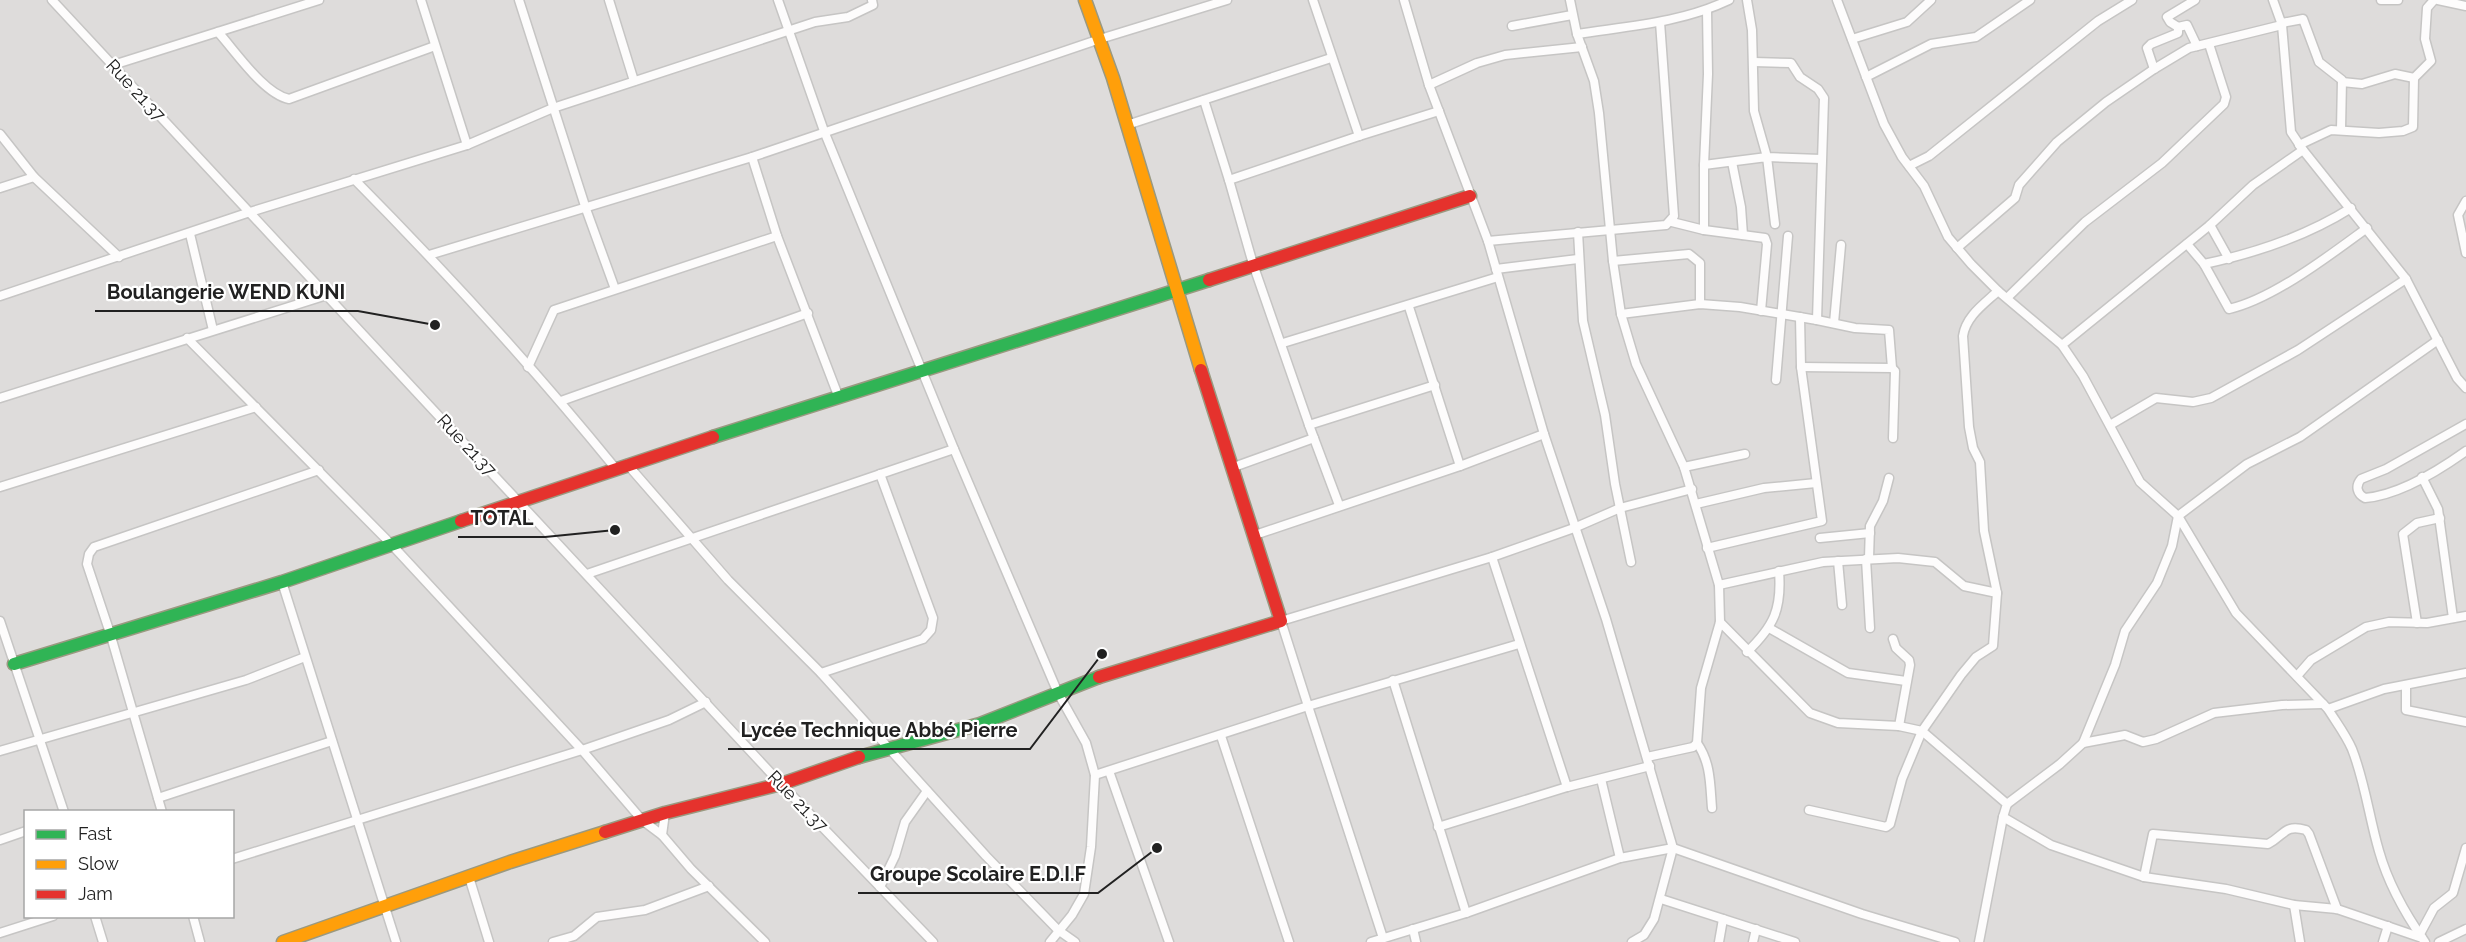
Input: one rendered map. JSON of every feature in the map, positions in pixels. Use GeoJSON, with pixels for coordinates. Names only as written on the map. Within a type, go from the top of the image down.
{"type":"FeatureCollection","features":[{"type":"Feature","properties":{"kind":"street","name":"Rue 21.37"},"geometry":{"type":"LineString","coordinates":[[52,0],[781,784],[933,942]]}},
{"type":"Feature","properties":{"kind":"street"},"geometry":{"type":"LineString","coordinates":[[113,65],[319,0]]}},
{"type":"Feature","properties":{"kind":"street"},"geometry":{"type":"LineString","coordinates":[[421,0],[467,145]]}},
{"type":"Feature","properties":{"kind":"street"},"geometry":{"type":"LineString","coordinates":[[519,0],[586,209],[615,289]]}},
{"type":"Feature","properties":{"kind":"street"},"geometry":{"type":"LineString","coordinates":[[609,0],[633,81]]}},
{"type":"Feature","properties":{"kind":"street"},"geometry":{"type":"LineString","coordinates":[[778,0],[824,131],[954,449],[1058,693],[1086,743],[1095,775],[1091,847],[1084,894],[1072,915],[1050,942]]}},
{"type":"Feature","properties":{"kind":"street"},"geometry":{"type":"LineString","coordinates":[[0,296],[250,212],[467,145],[553,108],[633,81],[815,22],[848,17],[873,5],[872,0]]}},
{"type":"Feature","properties":{"kind":"street"},"geometry":{"type":"LineString","coordinates":[[1085,0],[1127,125],[1231,468],[1383,938]]}},
{"type":"Feature","properties":{"kind":"street"},"geometry":{"type":"LineString","coordinates":[[429,255],[752,157],[1100,39],[1227,0]]}},
{"type":"Feature","properties":{"kind":"street"},"geometry":{"type":"LineString","coordinates":[[1313,0],[1359,136]]}},
{"type":"Feature","properties":{"kind":"street"},"geometry":{"type":"LineString","coordinates":[[1404,0],[1438,111],[1488,241],[1544,435],[1606,619],[1673,848],[1662,899],[1648,929],[1632,942]]}},
{"type":"Feature","properties":{"kind":"street"},"geometry":{"type":"LineString","coordinates":[[1570,0],[1577,34],[1594,81],[1613,261],[1621,314],[1636,363],[1692,489],[1719,585],[1720,622],[1701,688],[1697,743],[1706,756],[1712,808]]}},
{"type":"Feature","properties":{"kind":"street"},"geometry":{"type":"LineString","coordinates":[[1577,34],[1660,22],[1707,10],[1729,0]]}},
{"type":"Feature","properties":{"kind":"street"},"geometry":{"type":"LineString","coordinates":[[1747,0],[1754,62],[1754,111],[1767,157],[1775,224]]}},
{"type":"Feature","properties":{"kind":"street"},"geometry":{"type":"LineString","coordinates":[[1837,0],[1895,147],[1924,186],[1948,237],[1998,291],[2008,297],[2062,345],[2110,425],[2140,482],[2178,516],[2236,613],[2263,644],[2326,707],[2351,746],[2389,879],[2422,938]]}},
{"type":"Feature","properties":{"kind":"street"},"geometry":{"type":"LineString","coordinates":[[1852,39],[1907,22],[1931,0]]}},
{"type":"Feature","properties":{"kind":"street"},"geometry":{"type":"LineString","coordinates":[[1866,77],[1931,44],[1976,37],[2030,0]]}},
{"type":"Feature","properties":{"kind":"street"},"geometry":{"type":"LineString","coordinates":[[1909,166],[1929,156],[2098,21],[2132,0]]}},
{"type":"Feature","properties":{"kind":"street"},"geometry":{"type":"LineString","coordinates":[[2195,0],[2167,17],[2178,27],[2187,25],[2197,46]]}},
{"type":"Feature","properties":{"kind":"street"},"geometry":{"type":"LineString","coordinates":[[2273,0],[2282,24],[2291,132],[2301,148],[2406,279],[2457,378],[2466,388]]}},
{"type":"Feature","properties":{"kind":"street"},"geometry":{"type":"LineString","coordinates":[[2381,0],[2398,0]]}},
{"type":"Feature","properties":{"kind":"street"},"geometry":{"type":"LineString","coordinates":[[2062,345],[2210,225],[2253,184],[2301,148],[2331,130],[2341,129],[2359,134],[2409,130],[2413,127],[2415,78],[2431,61],[2425,39],[2427,8],[2436,0],[2466,6]]}},
{"type":"Feature","properties":{"kind":"street"},"geometry":{"type":"LineString","coordinates":[[1704,231],[1708,74],[1707,10]]}},
{"type":"Feature","properties":{"kind":"street"},"geometry":{"type":"LineString","coordinates":[[1512,26],[1572,15]]}},
{"type":"Feature","properties":{"kind":"street"},"geometry":{"type":"LineString","coordinates":[[1957,248],[2015,198],[2019,184],[2057,142],[2106,102],[2183,51],[2303,19],[2319,62],[2342,82],[2362,84],[2395,74],[2415,78]]}},
{"type":"Feature","properties":{"kind":"street"},"geometry":{"type":"LineString","coordinates":[[1660,22],[1674,216],[1672,222]]}},
{"type":"Feature","properties":{"kind":"street"},"geometry":{"type":"LineString","coordinates":[[2154,69],[2147,48],[2151,44],[2178,33],[2178,27]]}},
{"type":"Feature","properties":{"kind":"street"},"geometry":{"type":"LineString","coordinates":[[218,32],[268,89],[280,97],[289,99],[435,46]]}},
{"type":"Feature","properties":{"kind":"street"},"geometry":{"type":"LineString","coordinates":[[2008,297],[2085,222],[2162,163],[2224,104],[2226,97],[2210,44]]}},
{"type":"Feature","properties":{"kind":"street"},"geometry":{"type":"LineString","coordinates":[[1430,85],[1477,63],[1505,55],[1582,47]]}},
{"type":"Feature","properties":{"kind":"street"},"geometry":{"type":"LineString","coordinates":[[1127,125],[1331,58]]}},
{"type":"Feature","properties":{"kind":"street"},"geometry":{"type":"LineString","coordinates":[[1754,62],[1787,61],[1800,77],[1822,92],[1817,320]]}},
{"type":"Feature","properties":{"kind":"street"},"geometry":{"type":"LineString","coordinates":[[2341,129],[2342,82]]}},
{"type":"Feature","properties":{"kind":"street"},"geometry":{"type":"LineString","coordinates":[[1204,100],[1253,264],[1339,505]]}},
{"type":"Feature","properties":{"kind":"street"},"geometry":{"type":"LineString","coordinates":[[1229,180],[1438,111]]}},
{"type":"Feature","properties":{"kind":"street"},"geometry":{"type":"LineString","coordinates":[[0,134],[34,177],[119,257]]}},
{"type":"Feature","properties":{"kind":"street"},"geometry":{"type":"LineString","coordinates":[[752,157],[777,236],[808,313],[816,343],[839,398]]}},
{"type":"Feature","properties":{"kind":"street"},"geometry":{"type":"LineString","coordinates":[[1704,165],[1767,157],[1821,159]]}},
{"type":"Feature","properties":{"kind":"street"},"geometry":{"type":"LineString","coordinates":[[1732,162],[1741,207],[1743,235]]}},
{"type":"Feature","properties":{"kind":"street"},"geometry":{"type":"LineString","coordinates":[[0,188],[34,177]]}},
{"type":"Feature","properties":{"kind":"street"},"geometry":{"type":"LineString","coordinates":[[354,179],[429,255],[528,367],[692,538],[728,580],[821,674],[886,748],[1058,930],[1075,942]]}},
{"type":"Feature","properties":{"kind":"street"},"geometry":{"type":"LineString","coordinates":[[14,664],[282,582],[622,466],[924,372],[1253,264],[1379,227],[1470,196]]}},
{"type":"Feature","properties":{"kind":"street"},"geometry":{"type":"LineString","coordinates":[[2466,201],[2458,216],[2466,253]]}},
{"type":"Feature","properties":{"kind":"street"},"geometry":{"type":"LineString","coordinates":[[2204,264],[2254,253],[2302,235],[2350,208]]}},
{"type":"Feature","properties":{"kind":"street"},"geometry":{"type":"LineString","coordinates":[[1488,241],[1578,231],[1666,225],[1672,222],[1704,231],[1743,235],[1767,241],[1761,311]]}},
{"type":"Feature","properties":{"kind":"street"},"geometry":{"type":"LineString","coordinates":[[2210,225],[2229,259]]}},
{"type":"Feature","properties":{"kind":"street"},"geometry":{"type":"LineString","coordinates":[[2187,244],[2204,264],[2229,309],[2244,306],[2322,260],[2367,228]]}},
{"type":"Feature","properties":{"kind":"street"},"geometry":{"type":"LineString","coordinates":[[1578,231],[1583,321],[1605,415],[1631,562]]}},
{"type":"Feature","properties":{"kind":"street"},"geometry":{"type":"LineString","coordinates":[[190,234],[213,330]]}},
{"type":"Feature","properties":{"kind":"street"},"geometry":{"type":"LineString","coordinates":[[528,367],[554,310],[777,236]]}},
{"type":"Feature","properties":{"kind":"street"},"geometry":{"type":"LineString","coordinates":[[1776,380],[1788,236]]}},
{"type":"Feature","properties":{"kind":"street"},"geometry":{"type":"LineString","coordinates":[[1834,323],[1841,245]]}},
{"type":"Feature","properties":{"kind":"street"},"geometry":{"type":"LineString","coordinates":[[1613,261],[1689,254],[1700,263],[1700,304]]}},
{"type":"Feature","properties":{"kind":"street"},"geometry":{"type":"LineString","coordinates":[[1283,343],[1409,306],[1497,273],[1578,259]]}},
{"type":"Feature","properties":{"kind":"street"},"geometry":{"type":"LineString","coordinates":[[2110,425],[2156,398],[2193,402],[2211,398],[2298,350],[2406,279]]}},
{"type":"Feature","properties":{"kind":"street"},"geometry":{"type":"LineString","coordinates":[[1809,810],[1886,827],[1890,824],[1902,779],[1922,731],[1976,657],[1993,646],[1998,593],[1984,531],[1980,462],[1973,448],[1969,427],[1962,351],[1964,326],[1998,291]]}},
{"type":"Feature","properties":{"kind":"street"},"geometry":{"type":"LineString","coordinates":[[0,398],[327,295]]}},
{"type":"Feature","properties":{"kind":"street"},"geometry":{"type":"LineString","coordinates":[[1621,314],[1700,304],[1888,330],[1892,368],[1896,376],[1893,438]]}},
{"type":"Feature","properties":{"kind":"street"},"geometry":{"type":"LineString","coordinates":[[1409,306],[1460,466]]}},
{"type":"Feature","properties":{"kind":"street"},"geometry":{"type":"LineString","coordinates":[[561,401],[808,313]]}},
{"type":"Feature","properties":{"kind":"street"},"geometry":{"type":"LineString","coordinates":[[1707,548],[1822,521],[1802,367],[1800,318]]}},
{"type":"Feature","properties":{"kind":"street"},"geometry":{"type":"LineString","coordinates":[[187,338],[392,545],[582,750],[642,820],[662,835],[765,942]]}},
{"type":"Feature","properties":{"kind":"street"},"geometry":{"type":"LineString","coordinates":[[1979,942],[2007,804],[2060,764],[2083,742],[2115,665],[2125,631],[2157,583],[2172,546],[2178,516],[2247,464],[2300,437],[2438,340]]}},
{"type":"Feature","properties":{"kind":"street"},"geometry":{"type":"LineString","coordinates":[[1802,367],[1892,368]]}},
{"type":"Feature","properties":{"kind":"street"},"geometry":{"type":"LineString","coordinates":[[1310,425],[1435,385]]}},
{"type":"Feature","properties":{"kind":"street"},"geometry":{"type":"LineString","coordinates":[[0,487],[256,407]]}},
{"type":"Feature","properties":{"kind":"street"},"geometry":{"type":"LineString","coordinates":[[2466,424],[2386,469],[2361,479],[2357,488],[2362,496],[2373,497],[2422,477],[2466,451]]}},
{"type":"Feature","properties":{"kind":"street"},"geometry":{"type":"LineString","coordinates":[[1254,535],[1460,466],[1544,435]]}},
{"type":"Feature","properties":{"kind":"street"},"geometry":{"type":"LineString","coordinates":[[1231,468],[1314,438]]}},
{"type":"Feature","properties":{"kind":"street"},"geometry":{"type":"LineString","coordinates":[[587,574],[954,449]]}},
{"type":"Feature","properties":{"kind":"street"},"geometry":{"type":"LineString","coordinates":[[1684,467],[1744,454]]}},
{"type":"Feature","properties":{"kind":"street"},"geometry":{"type":"LineString","coordinates":[[161,810],[110,633],[87,564],[89,554],[94,547],[319,470]]}},
{"type":"Feature","properties":{"kind":"street"},"geometry":{"type":"LineString","coordinates":[[821,674],[923,639],[931,630],[933,618],[880,474]]}},
{"type":"Feature","properties":{"kind":"street"},"geometry":{"type":"LineString","coordinates":[[2422,477],[2440,518],[2453,618]]}},
{"type":"Feature","properties":{"kind":"street"},"geometry":{"type":"LineString","coordinates":[[1870,628],[1867,559],[1870,532],[1873,518],[1883,501],[1888,478]]}},
{"type":"Feature","properties":{"kind":"street"},"geometry":{"type":"LineString","coordinates":[[1696,504],[1764,488],[1816,483]]}},
{"type":"Feature","properties":{"kind":"street"},"geometry":{"type":"LineString","coordinates":[[283,942],[308,938],[384,907],[642,820],[781,784],[886,748],[980,724],[1123,668],[1492,557],[1574,528],[1620,508],[1692,489]]}},
{"type":"Feature","properties":{"kind":"street"},"geometry":{"type":"LineString","coordinates":[[2417,623],[2403,534],[2417,523],[2440,518]]}},
{"type":"Feature","properties":{"kind":"street"},"geometry":{"type":"LineString","coordinates":[[1820,538],[1870,532]]}},
{"type":"Feature","properties":{"kind":"street"},"geometry":{"type":"LineString","coordinates":[[1492,557],[1567,787]]}},
{"type":"Feature","properties":{"kind":"street"},"geometry":{"type":"LineString","coordinates":[[1719,585],[1779,571],[1838,561],[1867,559],[1935,562],[1964,586],[1998,593]]}},
{"type":"Feature","properties":{"kind":"street"},"geometry":{"type":"LineString","coordinates":[[1838,561],[1842,606]]}},
{"type":"Feature","properties":{"kind":"street"},"geometry":{"type":"LineString","coordinates":[[1747,652],[1769,628],[1780,604],[1779,571]]}},
{"type":"Feature","properties":{"kind":"street"},"geometry":{"type":"LineString","coordinates":[[282,582],[396,942]]}},
{"type":"Feature","properties":{"kind":"street"},"geometry":{"type":"LineString","coordinates":[[2297,676],[2311,660],[2366,627],[2388,622],[2427,624],[2466,616]]}},
{"type":"Feature","properties":{"kind":"street"},"geometry":{"type":"LineString","coordinates":[[0,621],[63,810]]}},
{"type":"Feature","properties":{"kind":"street"},"geometry":{"type":"LineString","coordinates":[[1720,622],[1747,652],[1810,713],[1838,723],[1899,726],[1922,731],[2007,804]]}},
{"type":"Feature","properties":{"kind":"street"},"geometry":{"type":"LineString","coordinates":[[1769,628],[1848,673],[1906,681]]}},
{"type":"Feature","properties":{"kind":"street"},"geometry":{"type":"LineString","coordinates":[[1893,639],[1896,648],[1909,660],[1899,726]]}},
{"type":"Feature","properties":{"kind":"street"},"geometry":{"type":"LineString","coordinates":[[1095,775],[1308,706],[1519,644]]}},
{"type":"Feature","properties":{"kind":"street"},"geometry":{"type":"LineString","coordinates":[[0,751],[246,680],[305,657]]}},
{"type":"Feature","properties":{"kind":"street"},"geometry":{"type":"LineString","coordinates":[[2083,742],[2126,735],[2143,742],[2164,736],[2214,713],[2282,705],[2326,707],[2384,689],[2466,673]]}},
{"type":"Feature","properties":{"kind":"street"},"geometry":{"type":"LineString","coordinates":[[1393,680],[1466,913]]}},
{"type":"Feature","properties":{"kind":"street"},"geometry":{"type":"LineString","coordinates":[[2406,685],[2406,710],[2466,722]]}},
{"type":"Feature","properties":{"kind":"street"},"geometry":{"type":"LineString","coordinates":[[234,858],[582,750],[669,720],[706,702]]}},
{"type":"Feature","properties":{"kind":"street"},"geometry":{"type":"LineString","coordinates":[[1221,736],[1289,942]]}},
{"type":"Feature","properties":{"kind":"street"},"geometry":{"type":"LineString","coordinates":[[158,798],[332,741]]}},
{"type":"Feature","properties":{"kind":"street"},"geometry":{"type":"LineString","coordinates":[[1438,826],[1601,778],[1693,747],[1697,743]]}},
{"type":"Feature","properties":{"kind":"street"},"geometry":{"type":"LineString","coordinates":[[1108,771],[1137,845],[1169,942]]}},
{"type":"Feature","properties":{"kind":"street"},"geometry":{"type":"LineString","coordinates":[[1601,778],[1620,858]]}},
{"type":"Feature","properties":{"kind":"street"},"geometry":{"type":"LineString","coordinates":[[880,887],[895,856],[899,834],[927,791]]}},
{"type":"Feature","properties":{"kind":"street"},"geometry":{"type":"LineString","coordinates":[[662,835],[665,813]]}},
{"type":"Feature","properties":{"kind":"street"},"geometry":{"type":"LineString","coordinates":[[2003,817],[2051,845],[2144,876],[2226,889],[2294,906],[2337,909],[2422,938]]}},
{"type":"Feature","properties":{"kind":"street"},"geometry":{"type":"LineString","coordinates":[[2144,876],[2152,834],[2268,844],[2287,828],[2296,827],[2306,830],[2309,834],[2337,909]]}},
{"type":"Feature","properties":{"kind":"street"},"geometry":{"type":"LineString","coordinates":[[0,840],[24,832]]}},
{"type":"Feature","properties":{"kind":"street"},"geometry":{"type":"LineString","coordinates":[[1371,942],[1466,913],[1620,858],[1673,848],[1862,914],[1955,942]]}},
{"type":"Feature","properties":{"kind":"street"},"geometry":{"type":"LineString","coordinates":[[2422,938],[2434,908],[2453,893],[2466,848]]}},
{"type":"Feature","properties":{"kind":"street"},"geometry":{"type":"LineString","coordinates":[[469,877],[489,942]]}},
{"type":"Feature","properties":{"kind":"street"},"geometry":{"type":"LineString","coordinates":[[553,942],[574,936],[597,917],[645,910],[709,886]]}},
{"type":"Feature","properties":{"kind":"street"},"geometry":{"type":"LineString","coordinates":[[1662,899],[1795,942]]}},
{"type":"Feature","properties":{"kind":"street"},"geometry":{"type":"LineString","coordinates":[[2294,906],[2300,942]]}},
{"type":"Feature","properties":{"kind":"street"},"geometry":{"type":"LineString","coordinates":[[0,933],[47,918]]}},
{"type":"Feature","properties":{"kind":"street"},"geometry":{"type":"LineString","coordinates":[[96,918],[103,942]]}},
{"type":"Feature","properties":{"kind":"street"},"geometry":{"type":"LineString","coordinates":[[194,918],[200,942]]}},
{"type":"Feature","properties":{"kind":"street"},"geometry":{"type":"LineString","coordinates":[[1719,942],[1723,919]]}},
{"type":"Feature","properties":{"kind":"street"},"geometry":{"type":"LineString","coordinates":[[2383,942],[2388,926]]}},
{"type":"Feature","properties":{"kind":"street"},"geometry":{"type":"LineString","coordinates":[[1413,929],[1416,942]]}},
{"type":"Feature","properties":{"kind":"street"},"geometry":{"type":"LineString","coordinates":[[1753,942],[1756,929]]}},
{"type":"Feature","properties":{"kind":"street"},"geometry":{"type":"LineString","coordinates":[[2439,942],[2466,929]]}},
{"type":"Feature","properties":{"kind":"shaded area"},"geometry":{"type":"Polygon","coordinates":[[[0,0],[2466,0],[2466,942],[0,942],[0,0]]]}},
{"type":"Feature","properties":{"kind":"traffic: fast"},"geometry":{"type":"LineString","coordinates":[[713,437],[1209,280]]}},
{"type":"Feature","properties":{"kind":"traffic: fast"},"geometry":{"type":"LineString","coordinates":[[14,664],[282,582],[461,521]]}},
{"type":"Feature","properties":{"kind":"traffic: fast"},"geometry":{"type":"LineString","coordinates":[[859,757],[980,724],[1099,677]]}},
{"type":"Feature","properties":{"kind":"traffic: slow"},"geometry":{"type":"LineString","coordinates":[[1085,0],[1113,78],[1201,370]]}},
{"type":"Feature","properties":{"kind":"traffic: slow"},"geometry":{"type":"LineString","coordinates":[[283,942],[510,862],[605,832]]}},
{"type":"Feature","properties":{"kind":"traffic: jam"},"geometry":{"type":"LineString","coordinates":[[1209,280],[1470,196]]}},
{"type":"Feature","properties":{"kind":"traffic: jam"},"geometry":{"type":"LineString","coordinates":[[1099,677],[1281,621],[1201,370]]}},
{"type":"Feature","properties":{"kind":"traffic: jam"},"geometry":{"type":"LineString","coordinates":[[461,521],[713,437]]}},
{"type":"Feature","properties":{"kind":"traffic: jam"},"geometry":{"type":"LineString","coordinates":[[605,832],[665,813],[781,784],[859,757]]}},
{"type":"Feature","properties":{"kind":"place","name":"Boulangerie WEND KUNI"},"geometry":{"type":"Point","coordinates":[435,325]}},
{"type":"Feature","properties":{"kind":"place","name":"TOTAL"},"geometry":{"type":"Point","coordinates":[615,530]}},
{"type":"Feature","properties":{"kind":"place","name":"Lycée Technique Abbé Pierre"},"geometry":{"type":"Point","coordinates":[1102,654]}},
{"type":"Feature","properties":{"kind":"place","name":"Groupe Scolaire E.D.I.F"},"geometry":{"type":"Point","coordinates":[1157,848]}}]}
